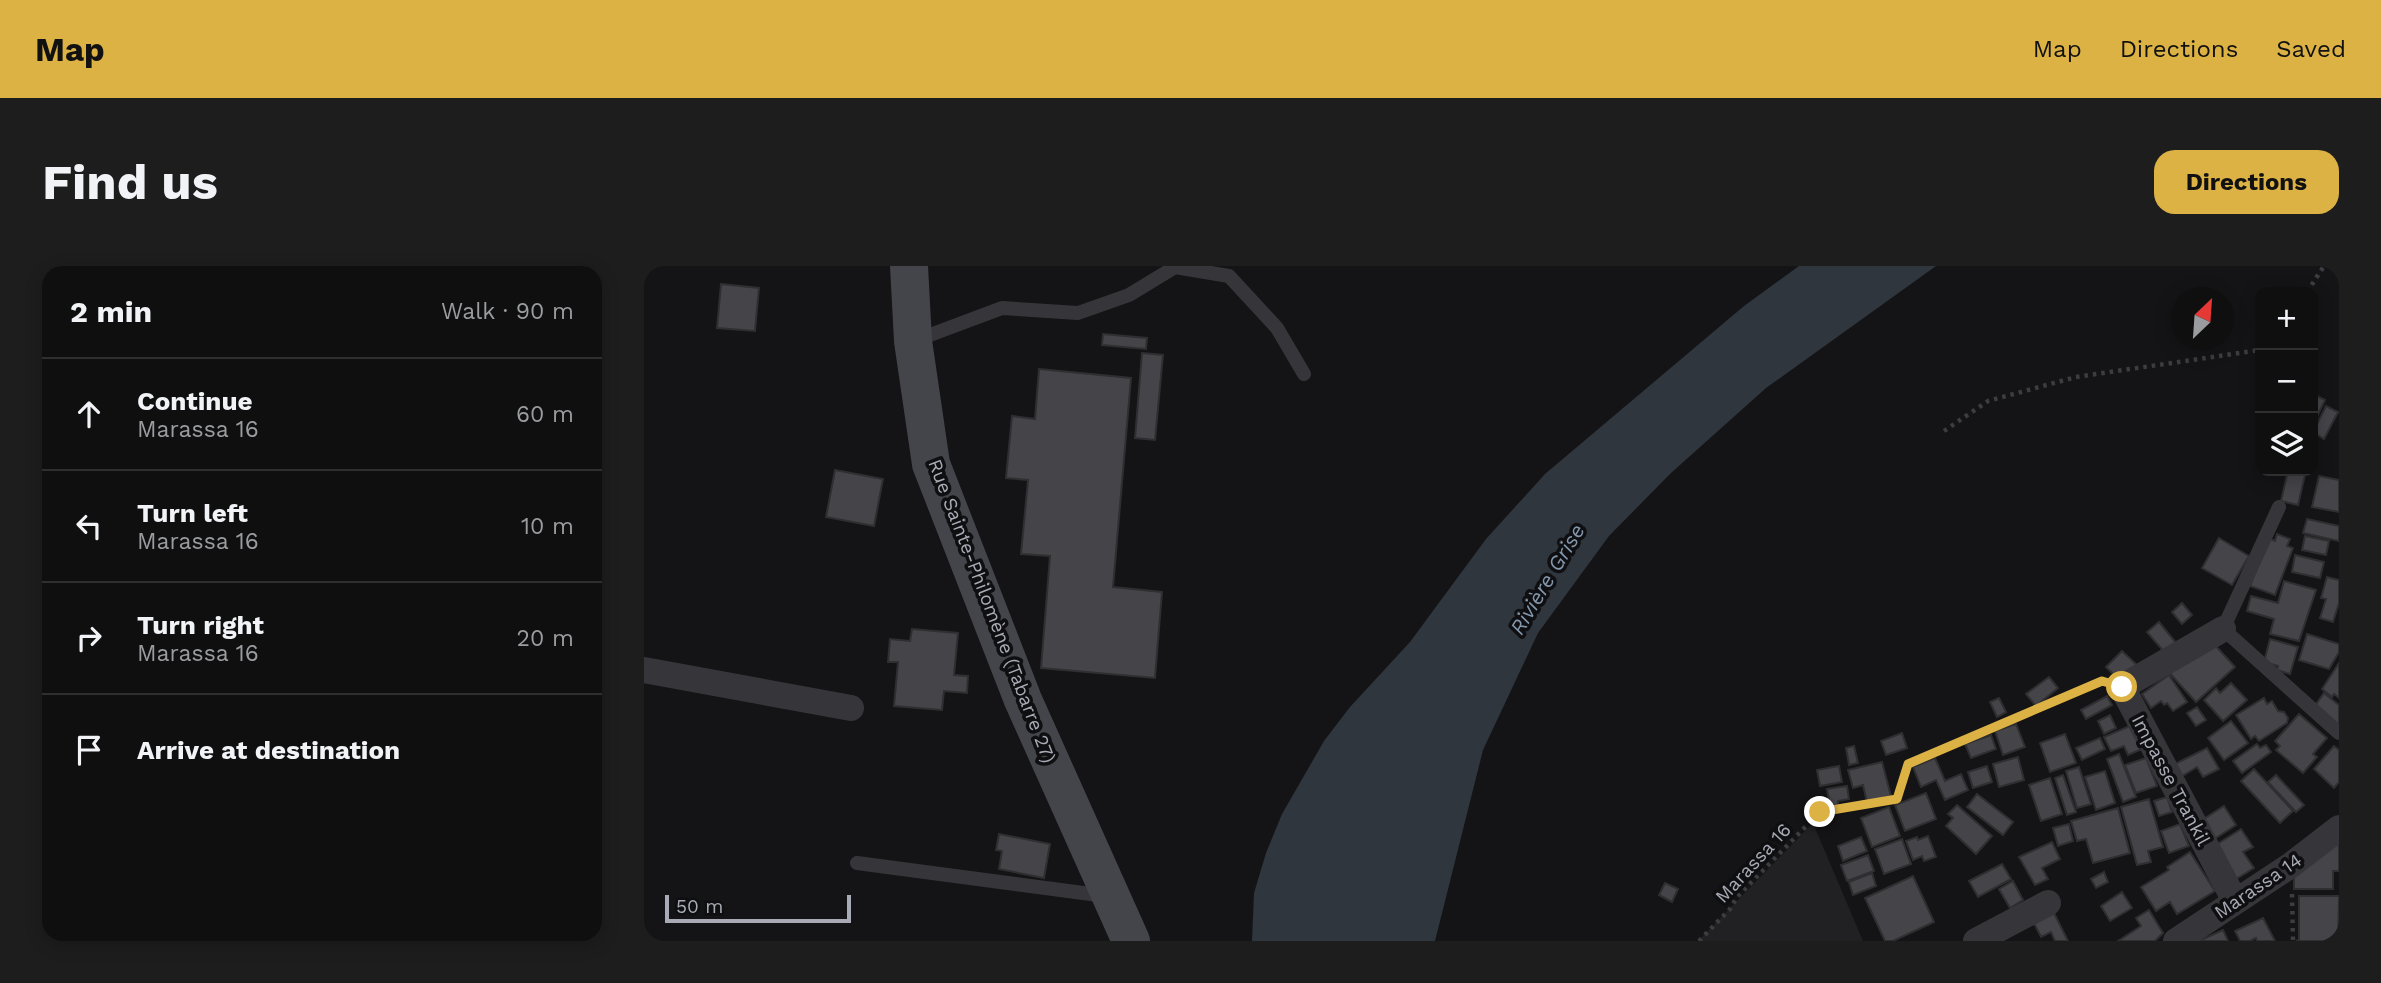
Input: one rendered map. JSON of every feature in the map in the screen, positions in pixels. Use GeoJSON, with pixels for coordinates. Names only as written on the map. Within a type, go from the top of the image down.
{"type":"FeatureCollection","features":[{"type":"Feature","properties":{"kind":"street","name":"Rue Sainte-Philomène (Tabarre 27)"},"geometry":{"type":"LineString","coordinates":[[909,266],[913,341],[931,464],[1023,700],[1131,941]]}},
{"type":"Feature","properties":{"kind":"street"},"geometry":{"type":"LineString","coordinates":[[2122,687],[2223,629]]}},
{"type":"Feature","properties":{"kind":"street"},"geometry":{"type":"LineString","coordinates":[[644,670],[851,708]]}},
{"type":"Feature","properties":{"kind":"street","name":"Impasse Trankil"},"geometry":{"type":"LineString","coordinates":[[2122,687],[2235,901]]}},
{"type":"Feature","properties":{"kind":"street","name":"Marassa 14"},"geometry":{"type":"LineString","coordinates":[[2176,941],[2291,865],[2339,828]]}},
{"type":"Feature","properties":{"kind":"street"},"geometry":{"type":"LineString","coordinates":[[1976,941],[2048,903]]}},
{"type":"Feature","properties":{"kind":"lane"},"geometry":{"type":"LineString","coordinates":[[913,341],[1002,308],[1078,313],[1129,295],[1175,267],[1229,276],[1277,328],[1304,374]]}},
{"type":"Feature","properties":{"kind":"lane"},"geometry":{"type":"LineString","coordinates":[[2279,507],[2223,629],[2339,733]]}},
{"type":"Feature","properties":{"kind":"lane"},"geometry":{"type":"LineString","coordinates":[[857,863],[1111,896]]}},
{"type":"Feature","properties":{"kind":"path"},"geometry":{"type":"LineString","coordinates":[[2310,287],[2324,266]]}},
{"type":"Feature","properties":{"kind":"path"},"geometry":{"type":"LineString","coordinates":[[1944,431],[1987,401],[2076,377],[2255,351]]}},
{"type":"Feature","properties":{"kind":"path","name":"Marassa 16"},"geometry":{"type":"LineString","coordinates":[[1699,941],[1730,909],[1737,897],[1820,812],[1897,799],[1908,764],[2102,681],[2122,687]]}},
{"type":"Feature","properties":{"kind":"path"},"geometry":{"type":"LineString","coordinates":[[2291,865],[2293,941]]}},
{"type":"Feature","properties":{"kind":"shaded area"},"geometry":{"type":"Polygon","coordinates":[[[1813,823],[1863,941],[1698,941],[1813,823]]]}},
{"type":"Feature","properties":{"kind":"water","name":"Rivière Grise"},"geometry":{"type":"Polygon","coordinates":[[[1799,266],[1936,266],[1766,388],[1671,473],[1609,536],[1538,633],[1483,750],[1435,941],[1252,941],[1254,893],[1266,853],[1282,814],[1324,741],[1350,707],[1410,642],[1486,539],[1545,474],[1744,306],[1799,266]]]}},
{"type":"Feature","properties":{"kind":"building"},"geometry":{"type":"Polygon","coordinates":[[[721,284],[759,288],[755,331],[717,328],[721,284]]]}},
{"type":"Feature","properties":{"kind":"building"},"geometry":{"type":"Polygon","coordinates":[[[1103,334],[1147,338],[1146,349],[1102,345],[1103,334]]]}},
{"type":"Feature","properties":{"kind":"building"},"geometry":{"type":"Polygon","coordinates":[[[1142,353],[1163,355],[1155,440],[1135,438],[1142,353]]]}},
{"type":"Feature","properties":{"kind":"building"},"geometry":{"type":"Polygon","coordinates":[[[1039,369],[1131,378],[1113,587],[1162,592],[1155,678],[1041,668],[1050,556],[1021,554],[1028,480],[1006,478],[1012,416],[1035,419],[1039,369]]]}},
{"type":"Feature","properties":{"kind":"building"},"geometry":{"type":"Polygon","coordinates":[[[2318,396],[2325,400],[2318,415],[2318,396]]]}},
{"type":"Feature","properties":{"kind":"building"},"geometry":{"type":"Polygon","coordinates":[[[2326,406],[2338,412],[2324,439],[2318,435],[2318,422],[2326,406]]]}},
{"type":"Feature","properties":{"kind":"building"},"geometry":{"type":"Polygon","coordinates":[[[835,470],[883,479],[874,526],[826,517],[835,470]]]}},
{"type":"Feature","properties":{"kind":"building"},"geometry":{"type":"Polygon","coordinates":[[[2287,476],[2305,476],[2298,505],[2281,501],[2287,476]]]}},
{"type":"Feature","properties":{"kind":"building"},"geometry":{"type":"Polygon","coordinates":[[[2319,476],[2339,480],[2339,512],[2312,507],[2319,476]]]}},
{"type":"Feature","properties":{"kind":"building"},"geometry":{"type":"Polygon","coordinates":[[[2307,519],[2339,526],[2339,541],[2303,533],[2307,519]]]}},
{"type":"Feature","properties":{"kind":"building"},"geometry":{"type":"Polygon","coordinates":[[[2277,534],[2290,539],[2287,546],[2293,548],[2275,595],[2250,586],[2268,538],[2275,541],[2277,534]]]}},
{"type":"Feature","properties":{"kind":"building"},"geometry":{"type":"Polygon","coordinates":[[[2305,536],[2329,541],[2326,555],[2302,550],[2305,536]]]}},
{"type":"Feature","properties":{"kind":"building"},"geometry":{"type":"Polygon","coordinates":[[[2219,538],[2249,556],[2232,585],[2202,568],[2219,538]]]}},
{"type":"Feature","properties":{"kind":"building"},"geometry":{"type":"Polygon","coordinates":[[[2295,555],[2324,562],[2320,578],[2292,572],[2295,555]]]}},
{"type":"Feature","properties":{"kind":"building"},"geometry":{"type":"Polygon","coordinates":[[[2327,577],[2339,580],[2339,603],[2333,622],[2320,618],[2326,599],[2321,598],[2327,577]]]}},
{"type":"Feature","properties":{"kind":"building"},"geometry":{"type":"Polygon","coordinates":[[[2284,581],[2316,590],[2299,641],[2270,634],[2274,619],[2247,611],[2251,596],[2278,603],[2284,581]]]}},
{"type":"Feature","properties":{"kind":"building"},"geometry":{"type":"Polygon","coordinates":[[[2182,603],[2192,615],[2182,624],[2172,612],[2182,603]]]}},
{"type":"Feature","properties":{"kind":"building"},"geometry":{"type":"Polygon","coordinates":[[[2159,622],[2177,644],[2165,653],[2147,632],[2159,622]]]}},
{"type":"Feature","properties":{"kind":"building"},"geometry":{"type":"Polygon","coordinates":[[[912,629],[958,633],[954,675],[968,676],[967,693],[944,691],[942,710],[894,706],[898,662],[888,662],[890,639],[910,641],[912,629]]]}},
{"type":"Feature","properties":{"kind":"building"},"geometry":{"type":"Polygon","coordinates":[[[2307,634],[2339,644],[2339,652],[2329,669],[2299,660],[2307,634]]]}},
{"type":"Feature","properties":{"kind":"building"},"geometry":{"type":"Polygon","coordinates":[[[2270,639],[2298,647],[2290,674],[2277,670],[2278,666],[2264,662],[2270,639]]]}},
{"type":"Feature","properties":{"kind":"building"},"geometry":{"type":"Polygon","coordinates":[[[2213,643],[2235,667],[2196,702],[2165,668],[2213,643]]]}},
{"type":"Feature","properties":{"kind":"building"},"geometry":{"type":"Polygon","coordinates":[[[2122,651],[2137,665],[2121,682],[2106,667],[2122,651]]]}},
{"type":"Feature","properties":{"kind":"building"},"geometry":{"type":"Polygon","coordinates":[[[2339,663],[2339,698],[2334,694],[2332,697],[2322,689],[2339,663]]]}},
{"type":"Feature","properties":{"kind":"building"},"geometry":{"type":"Polygon","coordinates":[[[2169,675],[2187,702],[2173,711],[2167,703],[2164,705],[2161,701],[2151,708],[2142,694],[2169,675]]]}},
{"type":"Feature","properties":{"kind":"building"},"geometry":{"type":"Polygon","coordinates":[[[2049,677],[2058,688],[2036,706],[2026,694],[2049,677]]]}},
{"type":"Feature","properties":{"kind":"building"},"geometry":{"type":"Polygon","coordinates":[[[2231,683],[2247,700],[2223,721],[2204,700],[2216,688],[2220,693],[2231,683]]]}},
{"type":"Feature","properties":{"kind":"building"},"geometry":{"type":"Polygon","coordinates":[[[2324,693],[2339,705],[2339,726],[2314,707],[2324,693]]]}},
{"type":"Feature","properties":{"kind":"building"},"geometry":{"type":"Polygon","coordinates":[[[2107,696],[2112,705],[2086,719],[2081,710],[2107,696]]]}},
{"type":"Feature","properties":{"kind":"building"},"geometry":{"type":"Polygon","coordinates":[[[1999,698],[2006,712],[1997,717],[1990,702],[1999,698]]]}},
{"type":"Feature","properties":{"kind":"building"},"geometry":{"type":"Polygon","coordinates":[[[2264,698],[2267,704],[2272,701],[2278,711],[2284,712],[2288,718],[2287,723],[2259,741],[2255,736],[2251,739],[2236,715],[2264,698]]]}},
{"type":"Feature","properties":{"kind":"building"},"geometry":{"type":"Polygon","coordinates":[[[2197,707],[2206,720],[2196,726],[2187,713],[2197,707]]]}},
{"type":"Feature","properties":{"kind":"building"},"geometry":{"type":"Polygon","coordinates":[[[2299,714],[2327,738],[2313,754],[2317,757],[2303,773],[2276,750],[2280,746],[2275,741],[2299,714]]]}},
{"type":"Feature","properties":{"kind":"building"},"geometry":{"type":"Polygon","coordinates":[[[2110,715],[2116,728],[2104,734],[2098,721],[2110,715]]]}},
{"type":"Feature","properties":{"kind":"building"},"geometry":{"type":"Polygon","coordinates":[[[2231,721],[2248,743],[2224,760],[2208,738],[2231,721]]]}},
{"type":"Feature","properties":{"kind":"building"},"geometry":{"type":"Polygon","coordinates":[[[2016,724],[2025,747],[2003,755],[1995,731],[2016,724]]]}},
{"type":"Feature","properties":{"kind":"building"},"geometry":{"type":"Polygon","coordinates":[[[2132,725],[2142,749],[2128,755],[2124,746],[2111,751],[2104,737],[2132,725]]]}},
{"type":"Feature","properties":{"kind":"building"},"geometry":{"type":"Polygon","coordinates":[[[1902,733],[1907,748],[1886,755],[1881,741],[1902,733]]]}},
{"type":"Feature","properties":{"kind":"building"},"geometry":{"type":"Polygon","coordinates":[[[2065,734],[2076,763],[2050,772],[2040,743],[2065,734]]]}},
{"type":"Feature","properties":{"kind":"building"},"geometry":{"type":"Polygon","coordinates":[[[1991,735],[1996,749],[1971,758],[1965,744],[1991,735]]]}},
{"type":"Feature","properties":{"kind":"building"},"geometry":{"type":"Polygon","coordinates":[[[2100,738],[2105,749],[2082,760],[2076,748],[2100,738]]]}},
{"type":"Feature","properties":{"kind":"building"},"geometry":{"type":"Polygon","coordinates":[[[2257,744],[2260,748],[2266,745],[2271,752],[2242,773],[2233,761],[2257,744]]]}},
{"type":"Feature","properties":{"kind":"building"},"geometry":{"type":"Polygon","coordinates":[[[1854,746],[1858,763],[1849,765],[1846,748],[1854,746]]]}},
{"type":"Feature","properties":{"kind":"building"},"geometry":{"type":"Polygon","coordinates":[[[2334,746],[2339,750],[2339,782],[2334,788],[2314,769],[2334,746]]]}},
{"type":"Feature","properties":{"kind":"building"},"geometry":{"type":"Polygon","coordinates":[[[2207,748],[2219,769],[2203,777],[2197,767],[2182,776],[2175,764],[2207,748]]]}},
{"type":"Feature","properties":{"kind":"building"},"geometry":{"type":"Polygon","coordinates":[[[2119,754],[2136,797],[2123,802],[2107,759],[2119,754]]]}},
{"type":"Feature","properties":{"kind":"building"},"geometry":{"type":"Polygon","coordinates":[[[2018,757],[2024,780],[1999,787],[1993,764],[2018,757]]]}},
{"type":"Feature","properties":{"kind":"building"},"geometry":{"type":"Polygon","coordinates":[[[1935,758],[1945,781],[1961,774],[1968,790],[1945,800],[1936,780],[1921,787],[1913,767],[1935,758]]]}},
{"type":"Feature","properties":{"kind":"building"},"geometry":{"type":"Polygon","coordinates":[[[2146,758],[2157,786],[2136,793],[2125,765],[2146,758]]]}},
{"type":"Feature","properties":{"kind":"building"},"geometry":{"type":"Polygon","coordinates":[[[1882,762],[1891,796],[1867,802],[1863,785],[1853,788],[1848,770],[1882,762]]]}},
{"type":"Feature","properties":{"kind":"building"},"geometry":{"type":"Polygon","coordinates":[[[1839,766],[1842,782],[1820,786],[1817,770],[1839,766]]]}},
{"type":"Feature","properties":{"kind":"building"},"geometry":{"type":"Polygon","coordinates":[[[1987,766],[1992,782],[1973,788],[1968,772],[1987,766]]]}},
{"type":"Feature","properties":{"kind":"building"},"geometry":{"type":"Polygon","coordinates":[[[2079,767],[2091,804],[2077,808],[2066,771],[2079,767]]]}},
{"type":"Feature","properties":{"kind":"building"},"geometry":{"type":"Polygon","coordinates":[[[2254,769],[2293,811],[2280,823],[2241,781],[2254,769]]]}},
{"type":"Feature","properties":{"kind":"building"},"geometry":{"type":"Polygon","coordinates":[[[2105,771],[2115,803],[2096,810],[2085,777],[2105,771]]]}},
{"type":"Feature","properties":{"kind":"building"},"geometry":{"type":"Polygon","coordinates":[[[2063,775],[2076,812],[2067,815],[2055,778],[2063,775]]]}},
{"type":"Feature","properties":{"kind":"building"},"geometry":{"type":"Polygon","coordinates":[[[2276,775],[2304,805],[2296,812],[2268,782],[2276,775]]]}},
{"type":"Feature","properties":{"kind":"building"},"geometry":{"type":"Polygon","coordinates":[[[2050,778],[2062,814],[2041,821],[2029,785],[2050,778]]]}},
{"type":"Feature","properties":{"kind":"building"},"geometry":{"type":"Polygon","coordinates":[[[1847,786],[1849,799],[1830,806],[1827,789],[1847,786]]]}},
{"type":"Feature","properties":{"kind":"building"},"geometry":{"type":"Polygon","coordinates":[[[1926,793],[1936,819],[1905,831],[1895,805],[1926,793]]]}},
{"type":"Feature","properties":{"kind":"building"},"geometry":{"type":"Polygon","coordinates":[[[1977,794],[2013,822],[2003,835],[1967,807],[1977,794]]]}},
{"type":"Feature","properties":{"kind":"building"},"geometry":{"type":"Polygon","coordinates":[[[2167,797],[2172,812],[2159,816],[2154,801],[2167,797]]]}},
{"type":"Feature","properties":{"kind":"building"},"geometry":{"type":"Polygon","coordinates":[[[2149,799],[2163,847],[2148,851],[2151,862],[2137,865],[2121,807],[2149,799]]]}},
{"type":"Feature","properties":{"kind":"building"},"geometry":{"type":"Polygon","coordinates":[[[1957,805],[1992,836],[1976,854],[1946,826],[1953,818],[1948,814],[1957,805]]]}},
{"type":"Feature","properties":{"kind":"building"},"geometry":{"type":"Polygon","coordinates":[[[2224,806],[2236,825],[2211,841],[2199,822],[2224,806]]]}},
{"type":"Feature","properties":{"kind":"building"},"geometry":{"type":"Polygon","coordinates":[[[1889,807],[1900,836],[1872,847],[1861,818],[1889,807]]]}},
{"type":"Feature","properties":{"kind":"building"},"geometry":{"type":"Polygon","coordinates":[[[2118,808],[2130,853],[2093,863],[2086,839],[2077,841],[2071,821],[2118,808]]]}},
{"type":"Feature","properties":{"kind":"building"},"geometry":{"type":"Polygon","coordinates":[[[2069,824],[2073,841],[2058,846],[2053,828],[2069,824]]]}},
{"type":"Feature","properties":{"kind":"building"},"geometry":{"type":"Polygon","coordinates":[[[2180,824],[2189,846],[2169,853],[2161,831],[2180,824]]]}},
{"type":"Feature","properties":{"kind":"building"},"geometry":{"type":"Polygon","coordinates":[[[2241,829],[2253,847],[2243,852],[2254,868],[2233,881],[2211,848],[2241,829]]]}},
{"type":"Feature","properties":{"kind":"building"},"geometry":{"type":"Polygon","coordinates":[[[999,834],[1050,844],[1044,878],[999,869],[1002,851],[996,850],[999,834]]]}},
{"type":"Feature","properties":{"kind":"building"},"geometry":{"type":"Polygon","coordinates":[[[1928,836],[1936,857],[1924,861],[1922,856],[1913,860],[1906,841],[1928,836]]]}},
{"type":"Feature","properties":{"kind":"building"},"geometry":{"type":"Polygon","coordinates":[[[1861,837],[1867,851],[1843,861],[1838,846],[1861,837]]]}},
{"type":"Feature","properties":{"kind":"building"},"geometry":{"type":"Polygon","coordinates":[[[1902,839],[1911,864],[1884,874],[1875,849],[1902,839]]]}},
{"type":"Feature","properties":{"kind":"building"},"geometry":{"type":"Polygon","coordinates":[[[2339,839],[2339,871],[2333,871],[2333,889],[2294,889],[2294,866],[2339,839]]]}},
{"type":"Feature","properties":{"kind":"building"},"geometry":{"type":"Polygon","coordinates":[[[2052,842],[2060,859],[2042,868],[2048,879],[2035,885],[2019,857],[2052,842]]]}},
{"type":"Feature","properties":{"kind":"building"},"geometry":{"type":"Polygon","coordinates":[[[2190,852],[2215,891],[2177,914],[2170,902],[2156,911],[2141,887],[2169,870],[2167,867],[2190,852]]]}},
{"type":"Feature","properties":{"kind":"building"},"geometry":{"type":"Polygon","coordinates":[[[1868,855],[1874,871],[1847,881],[1841,865],[1868,855]]]}},
{"type":"Feature","properties":{"kind":"building"},"geometry":{"type":"Polygon","coordinates":[[[2002,864],[2011,879],[1978,897],[1969,881],[2002,864]]]}},
{"type":"Feature","properties":{"kind":"building"},"geometry":{"type":"Polygon","coordinates":[[[2104,872],[2108,882],[2096,888],[2091,879],[2104,872]]]}},
{"type":"Feature","properties":{"kind":"building"},"geometry":{"type":"Polygon","coordinates":[[[1872,873],[1876,886],[1853,895],[1849,882],[1872,873]]]}},
{"type":"Feature","properties":{"kind":"building"},"geometry":{"type":"Polygon","coordinates":[[[1913,876],[1934,922],[1893,941],[1885,941],[1865,898],[1913,876]]]}},
{"type":"Feature","properties":{"kind":"building"},"geometry":{"type":"Polygon","coordinates":[[[2013,881],[2023,900],[2010,908],[1999,889],[2013,881]]]}},
{"type":"Feature","properties":{"kind":"building"},"geometry":{"type":"Polygon","coordinates":[[[1665,883],[1678,889],[1672,902],[1659,895],[1665,883]]]}},
{"type":"Feature","properties":{"kind":"building"},"geometry":{"type":"Polygon","coordinates":[[[2122,892],[2132,908],[2110,921],[2101,906],[2122,892]]]}},
{"type":"Feature","properties":{"kind":"building"},"geometry":{"type":"Polygon","coordinates":[[[2299,896],[2339,896],[2338,941],[2296,941],[2299,940],[2299,896]]]}},
{"type":"Feature","properties":{"kind":"building"},"geometry":{"type":"Polygon","coordinates":[[[2149,910],[2163,933],[2155,941],[2118,941],[2141,926],[2136,918],[2149,910]]]}},
{"type":"Feature","properties":{"kind":"building"},"geometry":{"type":"Polygon","coordinates":[[[2054,913],[2068,941],[2055,941],[2051,932],[2041,937],[2034,923],[2054,913]]]}},
{"type":"Feature","properties":{"kind":"building"},"geometry":{"type":"Polygon","coordinates":[[[2263,918],[2275,941],[2257,941],[2256,938],[2240,941],[2235,931],[2263,918]]]}},
{"type":"Feature","properties":{"kind":"building"},"geometry":{"type":"Polygon","coordinates":[[[2223,930],[2228,941],[2199,941],[2223,930]]]}},
{"type":"Feature","properties":{"kind":"route"},"geometry":{"type":"LineString","coordinates":[[1820,812],[1897,799],[1908,764],[2102,681],[2122,687]]}}]}
